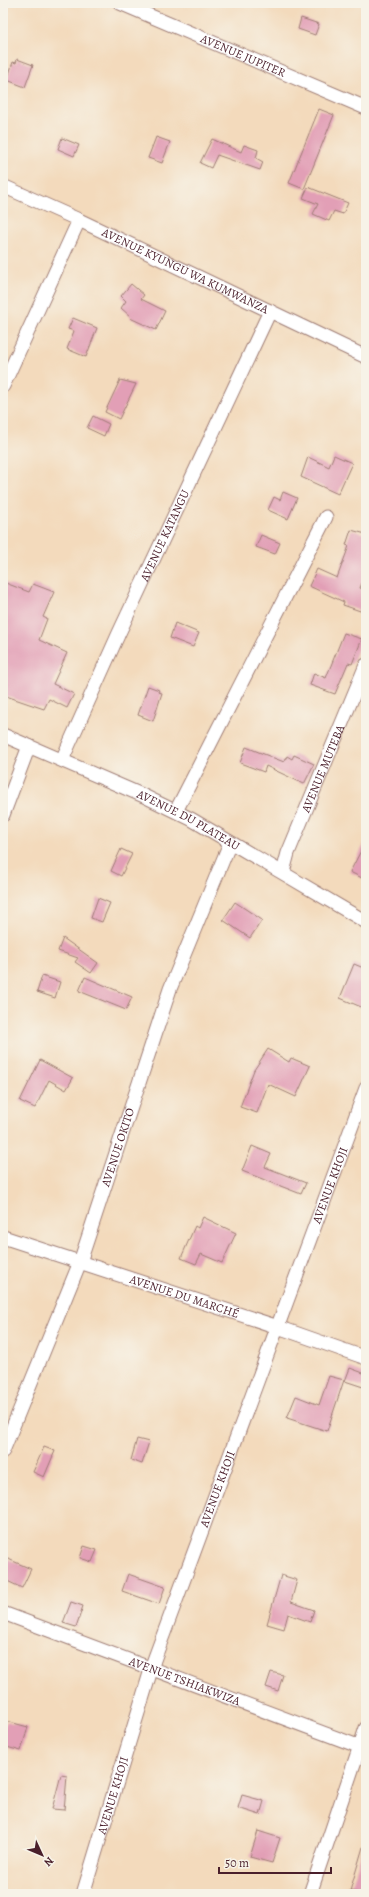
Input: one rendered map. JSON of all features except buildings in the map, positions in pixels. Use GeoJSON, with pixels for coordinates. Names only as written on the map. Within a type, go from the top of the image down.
{"type":"FeatureCollection","features":[{"type":"Feature","properties":{"kind":"street","name":"AVENUE JUPITER"},"geometry":{"type":"LineString","coordinates":[[120,3],[366,108]]}},
{"type":"Feature","properties":{"kind":"street","name":"AVENUE KYUNGU WA KUMWANZA"},"geometry":{"type":"LineString","coordinates":[[3,186],[79,220],[366,357]]}},
{"type":"Feature","properties":{"kind":"street"},"geometry":{"type":"LineString","coordinates":[[3,386],[79,220]]}},
{"type":"Feature","properties":{"kind":"street","name":"AVENUE KATANGU"},"geometry":{"type":"LineString","coordinates":[[62,760],[119,633],[270,311]]}},
{"type":"Feature","properties":{"kind":"street"},"geometry":{"type":"LineString","coordinates":[[176,811],[326,517]]}},
{"type":"Feature","properties":{"kind":"street","name":"AVENUE MUTEBA"},"geometry":{"type":"LineString","coordinates":[[283,872],[288,853],[366,665]]}},
{"type":"Feature","properties":{"kind":"street","name":"AVENUE DU PLATEAU"},"geometry":{"type":"LineString","coordinates":[[3,734],[176,811],[283,872],[366,922]]}},
{"type":"Feature","properties":{"kind":"street"},"geometry":{"type":"LineString","coordinates":[[3,815],[29,746]]}},
{"type":"Feature","properties":{"kind":"street","name":"AVENUE OKITO"},"geometry":{"type":"LineString","coordinates":[[3,1451],[80,1262],[170,989],[230,843]]}},
{"type":"Feature","properties":{"kind":"street","name":"AVENUE KHOJI"},"geometry":{"type":"LineString","coordinates":[[83,1894],[151,1669],[366,1088]]}},
{"type":"Feature","properties":{"kind":"street","name":"AVENUE DU MARCHÉ"},"geometry":{"type":"LineString","coordinates":[[3,1238],[80,1262],[366,1358]]}},
{"type":"Feature","properties":{"kind":"street","name":"AVENUE TSHIAKWIZA"},"geometry":{"type":"LineString","coordinates":[[3,1613],[363,1748]]}},
{"type":"Feature","properties":{"kind":"street"},"geometry":{"type":"LineString","coordinates":[[310,1894],[363,1748],[366,1728]]}}]}
